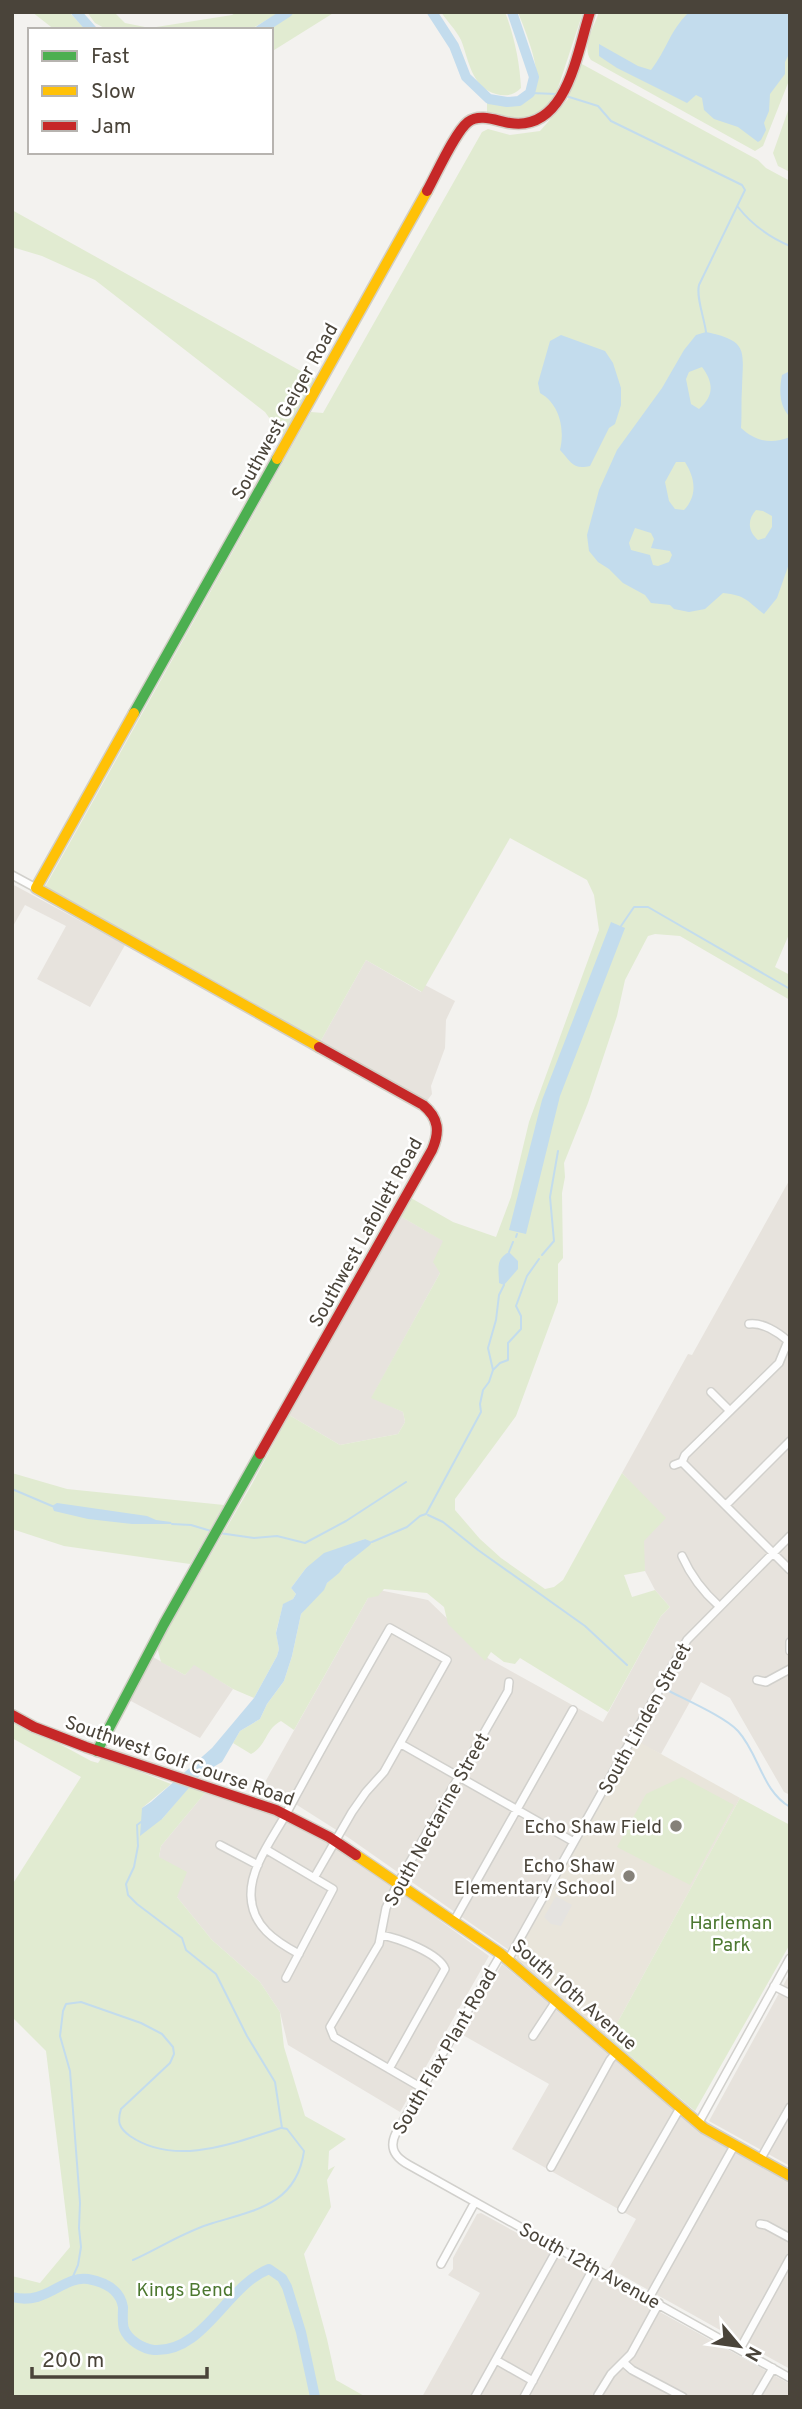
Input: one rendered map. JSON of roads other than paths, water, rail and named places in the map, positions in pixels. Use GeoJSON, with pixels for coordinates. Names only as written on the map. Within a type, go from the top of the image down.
{"type":"FeatureCollection","features":[{"type":"Feature","properties":{"kind":"street","name":"Southwest Geiger Road"},"geometry":{"type":"LineString","coordinates":[[36,888],[460,132],[474,119],[485,118],[520,124],[537,120],[555,108],[590,12]]}},
{"type":"Feature","properties":{"kind":"street","name":"Southwest Lafollett Road"},"geometry":{"type":"LineString","coordinates":[[12,875],[423,1105],[438,1122],[438,1135],[432,1150],[196,1569],[97,1751]]}},
{"type":"Feature","properties":{"kind":"street"},"geometry":{"type":"LineString","coordinates":[[749,1324],[758,1323],[788,1341],[779,1363],[678,1464],[726,1505],[790,1570]]}},
{"type":"Feature","properties":{"kind":"street"},"geometry":{"type":"LineString","coordinates":[[711,1392],[730,1411]]}},
{"type":"Feature","properties":{"kind":"street"},"geometry":{"type":"LineString","coordinates":[[726,1505],[790,1441]]}},
{"type":"Feature","properties":{"kind":"street","name":"South Linden Street"},"geometry":{"type":"LineString","coordinates":[[505,1957],[574,1842],[682,1648],[693,1632],[790,1536]]}},
{"type":"Feature","properties":{"kind":"street"},"geometry":{"type":"LineString","coordinates":[[682,1556],[691,1576],[719,1606]]}},
{"type":"Feature","properties":{"kind":"street"},"geometry":{"type":"LineString","coordinates":[[299,1954],[270,1937],[256,1916],[251,1892],[258,1865],[390,1628],[447,1660],[384,1772],[366,1792],[334,1840],[314,1878]]}},
{"type":"Feature","properties":{"kind":"street"},"geometry":{"type":"LineString","coordinates":[[790,1642],[790,1651]]}},
{"type":"Feature","properties":{"kind":"street"},"geometry":{"type":"LineString","coordinates":[[757,1680],[766,1682],[790,1669]]}},
{"type":"Feature","properties":{"kind":"street","name":"South Nectarine Street"},"geometry":{"type":"LineString","coordinates":[[389,2069],[334,2037],[330,2032],[331,2026],[376,1948],[382,1935],[384,1912],[398,1883],[508,1691],[509,1682]]}},
{"type":"Feature","properties":{"kind":"street"},"geometry":{"type":"LineString","coordinates":[[454,1921],[573,1710]]}},
{"type":"Feature","properties":{"kind":"street","name":"Southwest Golf Course Road"},"geometry":{"type":"LineString","coordinates":[[12,1715],[97,1751],[221,1790],[286,1814],[334,1840]]}},
{"type":"Feature","properties":{"kind":"street"},"geometry":{"type":"LineString","coordinates":[[401,1744],[574,1842]]}},
{"type":"Feature","properties":{"kind":"street","name":"South 10th Avenue"},"geometry":{"type":"LineString","coordinates":[[334,1840],[505,1957],[698,2123],[790,2176]]}},
{"type":"Feature","properties":{"kind":"street"},"geometry":{"type":"LineString","coordinates":[[220,1845],[258,1865]]}},
{"type":"Feature","properties":{"kind":"street"},"geometry":{"type":"LineString","coordinates":[[267,1850],[332,1889],[286,1978]]}},
{"type":"Feature","properties":{"kind":"street"},"geometry":{"type":"LineString","coordinates":[[382,1935],[407,1942],[444,1966],[443,1974],[389,2069],[422,2088]]}},
{"type":"Feature","properties":{"kind":"street","name":"South Flax Plant Road"},"geometry":{"type":"LineString","coordinates":[[393,2150],[396,2133],[422,2088],[505,1957]]}},
{"type":"Feature","properties":{"kind":"street"},"geometry":{"type":"LineString","coordinates":[[698,2123],[790,1958]]}},
{"type":"Feature","properties":{"kind":"street"},"geometry":{"type":"LineString","coordinates":[[774,1986],[790,1994]]}},
{"type":"Feature","properties":{"kind":"street"},"geometry":{"type":"LineString","coordinates":[[533,2036],[556,2001]]}},
{"type":"Feature","properties":{"kind":"street"},"geometry":{"type":"LineString","coordinates":[[551,2167],[616,2053]]}},
{"type":"Feature","properties":{"kind":"street"},"geometry":{"type":"LineString","coordinates":[[760,2160],[790,2107]]}},
{"type":"Feature","properties":{"kind":"street"},"geometry":{"type":"LineString","coordinates":[[622,2209],[680,2108]]}},
{"type":"Feature","properties":{"kind":"street"},"geometry":{"type":"LineString","coordinates":[[649,2298],[734,2146]]}},
{"type":"Feature","properties":{"kind":"street","name":"South 12th Avenue"},"geometry":{"type":"LineString","coordinates":[[393,2150],[400,2160],[790,2378]]}},
{"type":"Feature","properties":{"kind":"street"},"geometry":{"type":"LineString","coordinates":[[440,2264],[475,2202]]}},
{"type":"Feature","properties":{"kind":"street"},"geometry":{"type":"LineString","coordinates":[[760,2224],[790,2238]]}},
{"type":"Feature","properties":{"kind":"street"},"geometry":{"type":"LineString","coordinates":[[475,2397],[558,2248]]}},
{"type":"Feature","properties":{"kind":"street"},"geometry":{"type":"LineString","coordinates":[[740,2349],[790,2258]]}},
{"type":"Feature","properties":{"kind":"street"},"geometry":{"type":"LineString","coordinates":[[524,2397],[594,2267]]}},
{"type":"Feature","properties":{"kind":"street"},"geometry":{"type":"LineString","coordinates":[[781,2274],[790,2279]]}},
{"type":"Feature","properties":{"kind":"street"},"geometry":{"type":"LineString","coordinates":[[598,2395],[611,2374],[624,2363],[659,2303]]}},
{"type":"Feature","properties":{"kind":"street"},"geometry":{"type":"LineString","coordinates":[[496,2360],[533,2381]]}},
{"type":"Feature","properties":{"kind":"street"},"geometry":{"type":"LineString","coordinates":[[624,2363],[683,2397]]}},
{"type":"Feature","properties":{"kind":"street"},"geometry":{"type":"LineString","coordinates":[[756,2397],[772,2368]]}},
{"type":"Feature","properties":{"kind":"water"},"geometry":{"type":"Polygon","coordinates":[[[689,12],[790,12],[790,52],[785,62],[785,74],[770,94],[769,111],[764,123],[766,130],[758,142],[738,127],[714,119],[704,110],[702,98],[696,95],[687,103],[617,68],[599,56],[599,44],[638,66],[651,70],[689,12]]]}},
{"type":"Feature","properties":{"kind":"water"},"geometry":{"type":"Polygon","coordinates":[[[706,332],[720,335],[730,339],[740,349],[743,364],[741,428],[764,440],[776,441],[790,437],[790,561],[777,598],[764,614],[742,597],[723,593],[705,609],[689,612],[674,609],[670,605],[651,603],[645,595],[623,583],[589,551],[587,535],[599,490],[617,450],[696,335],[706,332]],[[702,367],[689,372],[686,379],[691,404],[699,409],[710,394],[709,378],[702,367]],[[676,462],[665,482],[669,501],[675,509],[684,510],[694,486],[685,462],[676,462]],[[756,510],[750,522],[752,533],[758,540],[765,538],[772,527],[772,516],[756,510]],[[635,528],[629,543],[631,550],[650,555],[653,565],[669,562],[672,555],[670,551],[651,548],[654,539],[651,533],[635,528]]]}},
{"type":"Feature","properties":{"kind":"water"},"geometry":{"type":"Polygon","coordinates":[[[561,335],[605,351],[613,363],[621,388],[621,405],[615,424],[609,428],[590,466],[576,466],[560,450],[562,434],[559,418],[552,404],[540,393],[538,383],[550,341],[561,335]]]}},
{"type":"Feature","properties":{"kind":"water"},"geometry":{"type":"Polygon","coordinates":[[[790,371],[790,417],[782,403],[780,392],[782,375],[790,371]]]}},
{"type":"Feature","properties":{"kind":"water"},"geometry":{"type":"Polygon","coordinates":[[[611,922],[625,928],[560,1096],[526,1234],[509,1230],[542,1100],[611,922]]]}},
{"type":"Feature","properties":{"kind":"water"},"geometry":{"type":"Polygon","coordinates":[[[509,1252],[518,1261],[518,1269],[504,1285],[499,1283],[499,1265],[509,1252]]]}},
{"type":"Feature","properties":{"kind":"water"},"geometry":{"type":"Polygon","coordinates":[[[57,1503],[147,1516],[172,1524],[132,1524],[88,1519],[54,1511],[52,1506],[57,1503]]]}},
{"type":"Feature","properties":{"kind":"water"},"geometry":{"type":"Polygon","coordinates":[[[365,1539],[372,1542],[370,1545],[327,1583],[324,1590],[301,1614],[284,1681],[260,1719],[240,1731],[222,1762],[201,1774],[162,1819],[140,1836],[142,1808],[212,1748],[254,1698],[277,1656],[279,1649],[276,1633],[283,1604],[293,1599],[296,1594],[291,1588],[306,1568],[324,1553],[365,1539]]]}},
{"type":"Feature","properties":{"kind":"waterway"},"geometry":{"type":"LineString","coordinates":[[76,12],[90,28]]}},
{"type":"Feature","properties":{"kind":"waterway"},"geometry":{"type":"LineString","coordinates":[[263,28],[288,12]]}},
{"type":"Feature","properties":{"kind":"waterway"},"geometry":{"type":"LineString","coordinates":[[432,12],[454,46],[466,77],[489,99],[507,102],[519,101],[530,93],[534,77],[512,12]]}},
{"type":"Feature","properties":{"kind":"waterway"},"geometry":{"type":"LineString","coordinates":[[530,93],[557,94]]}},
{"type":"Feature","properties":{"kind":"waterway"},"geometry":{"type":"LineString","coordinates":[[566,96],[598,106],[611,121],[742,185],[745,190],[699,285],[699,301],[706,332]]}},
{"type":"Feature","properties":{"kind":"waterway"},"geometry":{"type":"LineString","coordinates":[[738,207],[761,230],[790,246]]}},
{"type":"Feature","properties":{"kind":"waterway"},"geometry":{"type":"LineString","coordinates":[[621,926],[634,907],[648,907],[790,989]]}},
{"type":"Feature","properties":{"kind":"waterway"},"geometry":{"type":"LineString","coordinates":[[542,1255],[554,1241],[550,1197],[558,1151]]}},
{"type":"Feature","properties":{"kind":"waterway"},"geometry":{"type":"LineString","coordinates":[[509,1252],[513,1242]]}},
{"type":"Feature","properties":{"kind":"waterway"},"geometry":{"type":"LineString","coordinates":[[493,1370],[508,1360],[508,1343],[521,1329],[521,1316],[516,1306],[527,1276],[539,1259]]}},
{"type":"Feature","properties":{"kind":"waterway"},"geometry":{"type":"LineString","coordinates":[[372,1542],[407,1527],[426,1514],[481,1412],[483,1390],[493,1370],[488,1348],[496,1320],[499,1295],[504,1285]]}},
{"type":"Feature","properties":{"kind":"waterway"},"geometry":{"type":"LineString","coordinates":[[219,1533],[254,1538],[277,1536],[305,1543],[346,1521],[406,1482]]}},
{"type":"Feature","properties":{"kind":"waterway"},"geometry":{"type":"LineString","coordinates":[[12,1489],[52,1506]]}},
{"type":"Feature","properties":{"kind":"waterway"},"geometry":{"type":"LineString","coordinates":[[428,1515],[443,1522],[585,1626],[627,1665]]}},
{"type":"Feature","properties":{"kind":"waterway"},"geometry":{"type":"LineString","coordinates":[[172,1524],[191,1525],[211,1531]]}},
{"type":"Feature","properties":{"kind":"waterway"},"geometry":{"type":"LineString","coordinates":[[667,1690],[715,1715],[738,1731],[773,1792],[790,1807]]}},
{"type":"Feature","properties":{"kind":"waterway"},"geometry":{"type":"LineString","coordinates":[[133,2260],[192,2230],[245,2214],[272,2202],[293,2182],[304,2151],[287,2129],[282,2128],[275,2082],[247,2036],[216,1974],[186,1950],[182,1938],[128,1895],[126,1884],[134,1867],[138,1846],[137,1825],[141,1822]]}},
{"type":"Feature","properties":{"kind":"waterway"},"geometry":{"type":"LineString","coordinates":[[71,2281],[78,2265],[81,2247],[70,2071],[60,2036],[66,2004],[81,2002],[141,2023],[162,2034],[173,2047],[174,2054],[170,2063],[121,2109],[120,2124],[130,2136],[147,2145],[185,2151],[224,2145],[281,2128]]}},
{"type":"Feature","properties":{"kind":"waterway"},"geometry":{"type":"LineString","coordinates":[[12,2297],[35,2297],[79,2279],[100,2282],[119,2296],[123,2307],[123,2327],[129,2337],[141,2346],[154,2350],[172,2348],[187,2341],[240,2289],[269,2269],[282,2278],[287,2287],[301,2332],[315,2397]]}},
{"type":"Feature","properties":{"kind":"place","name":"Echo Shaw Field"},"geometry":{"type":"Point","coordinates":[676,1826]}},
{"type":"Feature","properties":{"kind":"place","name":"Echo Shaw Elementary School"},"geometry":{"type":"Point","coordinates":[629,1876]}},
{"type":"Feature","properties":{"kind":"park label","name":"Harleman Park"},"geometry":{"type":"Point","coordinates":[731,1933]}},
{"type":"Feature","properties":{"kind":"park label","name":"Kings Bend"},"geometry":{"type":"Point","coordinates":[185,2289]}}]}
